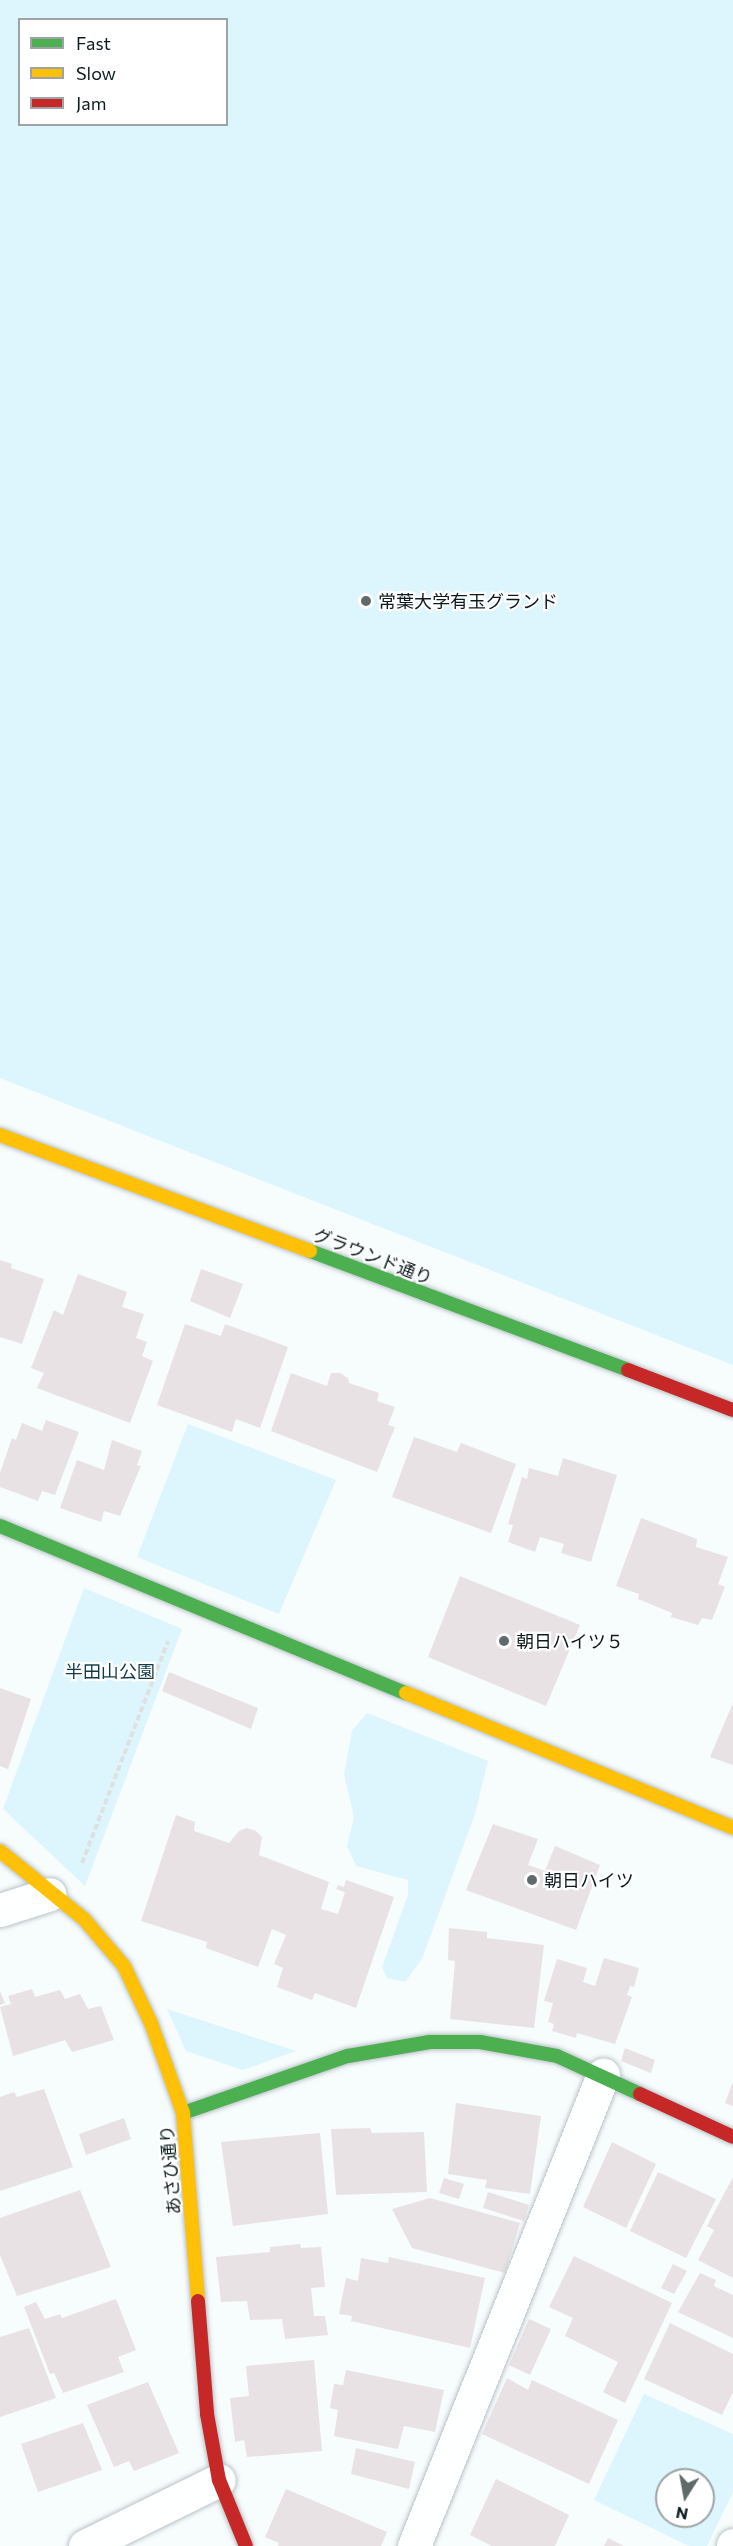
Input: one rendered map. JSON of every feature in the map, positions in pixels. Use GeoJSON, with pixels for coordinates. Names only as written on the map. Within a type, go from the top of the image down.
{"type":"FeatureCollection","features":[{"type":"Feature","properties":{"kind":"street","name":"グラウンド通り"},"geometry":{"type":"LineString","coordinates":[[0,1135],[733,1410]]}},
{"type":"Feature","properties":{"kind":"street"},"geometry":{"type":"LineString","coordinates":[[0,1526],[733,1828]]}},
{"type":"Feature","properties":{"kind":"street","name":"あさひ通り"},"geometry":{"type":"LineString","coordinates":[[0,1851],[50,1894],[84,1919],[124,1966],[151,2023],[183,2114],[207,2414],[219,2480],[246,2546]]}},
{"type":"Feature","properties":{"kind":"street"},"geometry":{"type":"LineString","coordinates":[[0,1910],[50,1894]]}},
{"type":"Feature","properties":{"kind":"street"},"geometry":{"type":"LineString","coordinates":[[183,2114],[348,2056],[430,2042],[480,2042],[516,2046],[556,2056],[603,2075],[733,2137]]}},
{"type":"Feature","properties":{"kind":"street"},"geometry":{"type":"LineString","coordinates":[[414,2546],[603,2075]]}},
{"type":"Feature","properties":{"kind":"street"},"geometry":{"type":"LineString","coordinates":[[85,2546],[219,2480]]}},
{"type":"Feature","properties":{"kind":"path"},"geometry":{"type":"LineString","coordinates":[[80,1867],[170,1637]]}},
{"type":"Feature","properties":{"kind":"green space","name":"常葉大学有玉グランド"},"geometry":{"type":"Polygon","coordinates":[[[0,0],[733,0],[733,1365],[0,1078],[0,0]]]}},
{"type":"Feature","properties":{"kind":"green space"},"geometry":{"type":"Polygon","coordinates":[[[188,1424],[336,1480],[279,1614],[137,1557],[188,1424]]]}},
{"type":"Feature","properties":{"kind":"green space","name":"半田山公園"},"geometry":{"type":"Polygon","coordinates":[[[84,1588],[182,1629],[85,1886],[3,1809],[84,1588]]]}},
{"type":"Feature","properties":{"kind":"green space"},"geometry":{"type":"Polygon","coordinates":[[[367,1713],[488,1761],[475,1814],[422,1959],[405,1982],[387,1978],[382,1967],[408,1895],[408,1880],[356,1866],[347,1846],[354,1817],[344,1774],[352,1731],[367,1713]]]}},
{"type":"Feature","properties":{"kind":"green space"},"geometry":{"type":"Polygon","coordinates":[[[167,2009],[296,2051],[243,2070],[186,2051],[167,2009]]]}},
{"type":"Feature","properties":{"kind":"green space"},"geometry":{"type":"Polygon","coordinates":[[[644,2394],[733,2434],[733,2492],[707,2546],[689,2546],[594,2500],[644,2394]]]}},
{"type":"Feature","properties":{"kind":"building"},"geometry":{"type":"Polygon","coordinates":[[[0,1260],[12,1264],[11,1268],[44,1279],[22,1344],[0,1337],[0,1260]]]}},
{"type":"Feature","properties":{"kind":"building"},"geometry":{"type":"Polygon","coordinates":[[[201,1269],[243,1284],[230,1318],[190,1301],[201,1269]]]}},
{"type":"Feature","properties":{"kind":"building"},"geometry":{"type":"Polygon","coordinates":[[[78,1274],[127,1292],[122,1307],[144,1314],[136,1338],[147,1342],[142,1356],[153,1361],[130,1423],[37,1388],[44,1373],[31,1368],[54,1310],[63,1315],[78,1274]]]}},
{"type":"Feature","properties":{"kind":"building"},"geometry":{"type":"Polygon","coordinates":[[[185,1324],[221,1336],[225,1324],[288,1347],[260,1428],[236,1419],[232,1432],[157,1405],[185,1324]]]}},
{"type":"Feature","properties":{"kind":"building"},"geometry":{"type":"Polygon","coordinates":[[[291,1373],[327,1386],[331,1373],[340,1373],[348,1378],[349,1383],[379,1393],[377,1401],[395,1407],[388,1425],[395,1427],[377,1472],[271,1431],[291,1373]]]}},
{"type":"Feature","properties":{"kind":"building"},"geometry":{"type":"Polygon","coordinates":[[[46,1420],[79,1432],[55,1495],[42,1491],[38,1501],[0,1487],[0,1473],[12,1438],[16,1440],[22,1423],[42,1431],[46,1420]]]}},
{"type":"Feature","properties":{"kind":"building"},"geometry":{"type":"Polygon","coordinates":[[[414,1437],[457,1452],[461,1443],[516,1464],[491,1533],[392,1497],[414,1437]]]}},
{"type":"Feature","properties":{"kind":"building"},"geometry":{"type":"Polygon","coordinates":[[[112,1440],[142,1451],[137,1465],[141,1466],[120,1516],[104,1511],[101,1522],[60,1508],[77,1460],[104,1470],[112,1440]]]}},
{"type":"Feature","properties":{"kind":"building"},"geometry":{"type":"Polygon","coordinates":[[[563,1458],[617,1475],[591,1562],[561,1553],[564,1544],[540,1537],[535,1552],[508,1542],[513,1525],[508,1524],[522,1477],[527,1479],[529,1468],[558,1476],[563,1458]]]}},
{"type":"Feature","properties":{"kind":"building"},"geometry":{"type":"Polygon","coordinates":[[[641,1518],[697,1539],[696,1547],[728,1557],[718,1584],[725,1587],[712,1620],[702,1618],[698,1625],[671,1617],[672,1613],[638,1599],[639,1594],[616,1586],[641,1518]]]}},
{"type":"Feature","properties":{"kind":"building","name":"朝日ハイツ５"},"geometry":{"type":"Polygon","coordinates":[[[460,1576],[580,1625],[546,1706],[428,1657],[460,1576]]]}},
{"type":"Feature","properties":{"kind":"building"},"geometry":{"type":"Polygon","coordinates":[[[169,1672],[258,1708],[251,1729],[162,1691],[169,1672]]]}},
{"type":"Feature","properties":{"kind":"building"},"geometry":{"type":"Polygon","coordinates":[[[0,1688],[31,1699],[8,1769],[0,1766],[0,1688]]]}},
{"type":"Feature","properties":{"kind":"building"},"geometry":{"type":"Polygon","coordinates":[[[733,1703],[733,1765],[710,1757],[733,1703]]]}},
{"type":"Feature","properties":{"kind":"building"},"geometry":{"type":"Polygon","coordinates":[[[176,1815],[195,1822],[194,1831],[229,1843],[239,1831],[247,1828],[256,1831],[262,1837],[259,1855],[329,1882],[321,1909],[338,1914],[345,1892],[336,1889],[338,1885],[344,1887],[346,1880],[394,1897],[356,2008],[315,1993],[312,2000],[277,1987],[283,1968],[274,1964],[286,1935],[272,1929],[258,1967],[206,1948],[207,1942],[141,1921],[176,1815]]]}},
{"type":"Feature","properties":{"kind":"building","name":"朝日ハイツ"},"geometry":{"type":"Polygon","coordinates":[[[493,1824],[538,1839],[528,1865],[545,1871],[555,1846],[600,1865],[576,1930],[466,1890],[493,1824]]]}},
{"type":"Feature","properties":{"kind":"building"},"geometry":{"type":"Polygon","coordinates":[[[449,1928],[487,1932],[487,1938],[544,1945],[534,2028],[450,2019],[455,1961],[448,1960],[449,1928]]]}},
{"type":"Feature","properties":{"kind":"building"},"geometry":{"type":"Polygon","coordinates":[[[604,1958],[639,1968],[634,1987],[630,1986],[627,1995],[632,1997],[615,2044],[577,2033],[576,2038],[552,2031],[554,2024],[548,2022],[553,2003],[544,2001],[557,1959],[587,1968],[583,1982],[595,1986],[604,1958]]]}},
{"type":"Feature","properties":{"kind":"building"},"geometry":{"type":"Polygon","coordinates":[[[32,1989],[35,1997],[60,1990],[65,1999],[80,1994],[88,2009],[101,2006],[114,2040],[72,2052],[65,2040],[13,2056],[0,2007],[11,2004],[8,1996],[32,1989]]]}},
{"type":"Feature","properties":{"kind":"building"},"geometry":{"type":"Polygon","coordinates":[[[0,1991],[5,2003],[0,2005],[0,1991]]]}},
{"type":"Feature","properties":{"kind":"building"},"geometry":{"type":"Polygon","coordinates":[[[625,2048],[655,2060],[651,2073],[621,2061],[625,2048]]]}},
{"type":"Feature","properties":{"kind":"building"},"geometry":{"type":"Polygon","coordinates":[[[733,2082],[733,2106],[725,2103],[733,2082]]]}},
{"type":"Feature","properties":{"kind":"building"},"geometry":{"type":"Polygon","coordinates":[[[44,2089],[73,2167],[0,2191],[0,2097],[14,2092],[17,2097],[44,2089]]]}},
{"type":"Feature","properties":{"kind":"building"},"geometry":{"type":"Polygon","coordinates":[[[456,2103],[541,2116],[530,2194],[485,2188],[487,2180],[448,2174],[456,2103]]]}},
{"type":"Feature","properties":{"kind":"building"},"geometry":{"type":"Polygon","coordinates":[[[124,2118],[131,2139],[86,2155],[79,2134],[124,2118]]]}},
{"type":"Feature","properties":{"kind":"building"},"geometry":{"type":"Polygon","coordinates":[[[370,2128],[372,2133],[424,2132],[427,2192],[336,2195],[331,2129],[370,2128]]]}},
{"type":"Feature","properties":{"kind":"building"},"geometry":{"type":"Polygon","coordinates":[[[320,2133],[328,2214],[233,2226],[221,2142],[320,2133]]]}},
{"type":"Feature","properties":{"kind":"building"},"geometry":{"type":"Polygon","coordinates":[[[612,2142],[656,2164],[626,2228],[583,2207],[612,2142]]]}},
{"type":"Feature","properties":{"kind":"building"},"geometry":{"type":"Polygon","coordinates":[[[658,2172],[716,2199],[686,2258],[630,2231],[658,2172]]]}},
{"type":"Feature","properties":{"kind":"building"},"geometry":{"type":"Polygon","coordinates":[[[733,2177],[733,2278],[698,2260],[714,2230],[707,2226],[733,2177]]]}},
{"type":"Feature","properties":{"kind":"building"},"geometry":{"type":"Polygon","coordinates":[[[444,2178],[464,2184],[459,2199],[439,2193],[444,2178]]]}},
{"type":"Feature","properties":{"kind":"building"},"geometry":{"type":"Polygon","coordinates":[[[80,2190],[111,2267],[17,2296],[0,2255],[0,2218],[80,2190]]]}},
{"type":"Feature","properties":{"kind":"building"},"geometry":{"type":"Polygon","coordinates":[[[488,2192],[529,2205],[524,2221],[483,2208],[488,2192]]]}},
{"type":"Feature","properties":{"kind":"building"},"geometry":{"type":"Polygon","coordinates":[[[430,2198],[520,2223],[505,2273],[412,2248],[392,2209],[430,2198]]]}},
{"type":"Feature","properties":{"kind":"building"},"geometry":{"type":"Polygon","coordinates":[[[300,2244],[301,2248],[321,2247],[325,2287],[311,2288],[314,2316],[325,2316],[328,2335],[285,2339],[282,2319],[250,2320],[247,2301],[221,2302],[216,2257],[270,2252],[270,2247],[300,2244]]]}},
{"type":"Feature","properties":{"kind":"building"},"geometry":{"type":"Polygon","coordinates":[[[574,2256],[672,2303],[625,2403],[603,2392],[618,2362],[565,2336],[573,2318],[549,2307],[574,2256]]]}},
{"type":"Feature","properties":{"kind":"building"},"geometry":{"type":"Polygon","coordinates":[[[389,2257],[485,2278],[470,2348],[351,2321],[352,2316],[339,2314],[346,2278],[358,2281],[361,2258],[388,2263],[389,2257]]]}},
{"type":"Feature","properties":{"kind":"building"},"geometry":{"type":"Polygon","coordinates":[[[673,2264],[687,2271],[674,2294],[661,2288],[673,2264]]]}},
{"type":"Feature","properties":{"kind":"building"},"geometry":{"type":"Polygon","coordinates":[[[700,2273],[716,2280],[714,2286],[733,2295],[733,2338],[678,2312],[700,2273]]]}},
{"type":"Feature","properties":{"kind":"building"},"geometry":{"type":"Polygon","coordinates":[[[116,2299],[136,2350],[118,2357],[124,2372],[63,2393],[54,2373],[50,2374],[24,2307],[36,2302],[45,2319],[60,2314],[62,2318],[116,2299]]]}},
{"type":"Feature","properties":{"kind":"building"},"geometry":{"type":"Polygon","coordinates":[[[529,2319],[551,2329],[530,2375],[509,2365],[529,2319]]]}},
{"type":"Feature","properties":{"kind":"building"},"geometry":{"type":"Polygon","coordinates":[[[670,2323],[733,2354],[733,2392],[722,2415],[644,2379],[670,2323]]]}},
{"type":"Feature","properties":{"kind":"building"},"geometry":{"type":"Polygon","coordinates":[[[29,2328],[56,2398],[0,2417],[0,2337],[29,2328]]]}},
{"type":"Feature","properties":{"kind":"building"},"geometry":{"type":"Polygon","coordinates":[[[314,2360],[322,2451],[247,2457],[244,2440],[235,2442],[230,2398],[249,2396],[246,2366],[314,2360]]]}},
{"type":"Feature","properties":{"kind":"building"},"geometry":{"type":"Polygon","coordinates":[[[346,2370],[444,2390],[435,2432],[404,2426],[398,2449],[334,2436],[338,2410],[330,2408],[334,2384],[343,2385],[346,2370]]]}},
{"type":"Feature","properties":{"kind":"building"},"geometry":{"type":"Polygon","coordinates":[[[507,2378],[528,2390],[532,2380],[618,2420],[589,2484],[482,2434],[507,2378]]]}},
{"type":"Feature","properties":{"kind":"building"},"geometry":{"type":"Polygon","coordinates":[[[148,2382],[179,2453],[134,2471],[129,2461],[114,2467],[87,2405],[148,2382]]]}},
{"type":"Feature","properties":{"kind":"building"},"geometry":{"type":"Polygon","coordinates":[[[83,2423],[102,2470],[38,2492],[21,2444],[83,2423]]]}},
{"type":"Feature","properties":{"kind":"building"},"geometry":{"type":"Polygon","coordinates":[[[356,2448],[415,2462],[409,2489],[351,2474],[356,2448]]]}},
{"type":"Feature","properties":{"kind":"building"},"geometry":{"type":"Polygon","coordinates":[[[496,2479],[569,2515],[555,2546],[492,2546],[470,2535],[496,2479]]]}},
{"type":"Feature","properties":{"kind":"building"},"geometry":{"type":"Polygon","coordinates":[[[286,2489],[387,2532],[381,2546],[278,2546],[279,2543],[265,2537],[286,2489]]]}},
{"type":"Feature","properties":{"kind":"building"},"geometry":{"type":"Polygon","coordinates":[[[608,2538],[624,2546],[604,2546],[608,2538]]]}},
{"type":"Feature","properties":{"kind":"traffic: fast"},"geometry":{"type":"LineString","coordinates":[[310,1251],[628,1370]]}},
{"type":"Feature","properties":{"kind":"traffic: fast"},"geometry":{"type":"LineString","coordinates":[[0,1526],[406,1693]]}},
{"type":"Feature","properties":{"kind":"traffic: fast"},"geometry":{"type":"LineString","coordinates":[[183,2113],[348,2056],[430,2042],[480,2042],[557,2056],[640,2094]]}},
{"type":"Feature","properties":{"kind":"traffic: slow"},"geometry":{"type":"LineString","coordinates":[[0,1135],[310,1251]]}},
{"type":"Feature","properties":{"kind":"traffic: slow"},"geometry":{"type":"LineString","coordinates":[[406,1693],[733,1828]]}},
{"type":"Feature","properties":{"kind":"traffic: slow"},"geometry":{"type":"LineString","coordinates":[[0,1851],[84,1919],[124,1966],[151,2023],[183,2113],[198,2301]]}},
{"type":"Feature","properties":{"kind":"traffic: jam"},"geometry":{"type":"LineString","coordinates":[[628,1370],[733,1410]]}},
{"type":"Feature","properties":{"kind":"traffic: jam"},"geometry":{"type":"LineString","coordinates":[[640,2094],[733,2137]]}},
{"type":"Feature","properties":{"kind":"traffic: jam"},"geometry":{"type":"LineString","coordinates":[[198,2301],[207,2414],[219,2480],[246,2546]]}},
{"type":"Feature","properties":{"kind":"place","name":"常葉大学有玉グランド"},"geometry":{"type":"Point","coordinates":[366,601]}},
{"type":"Feature","properties":{"kind":"place","name":"朝日ハイツ５"},"geometry":{"type":"Point","coordinates":[504,1641]}},
{"type":"Feature","properties":{"kind":"place","name":"朝日ハイツ"},"geometry":{"type":"Point","coordinates":[532,1880]}}]}
